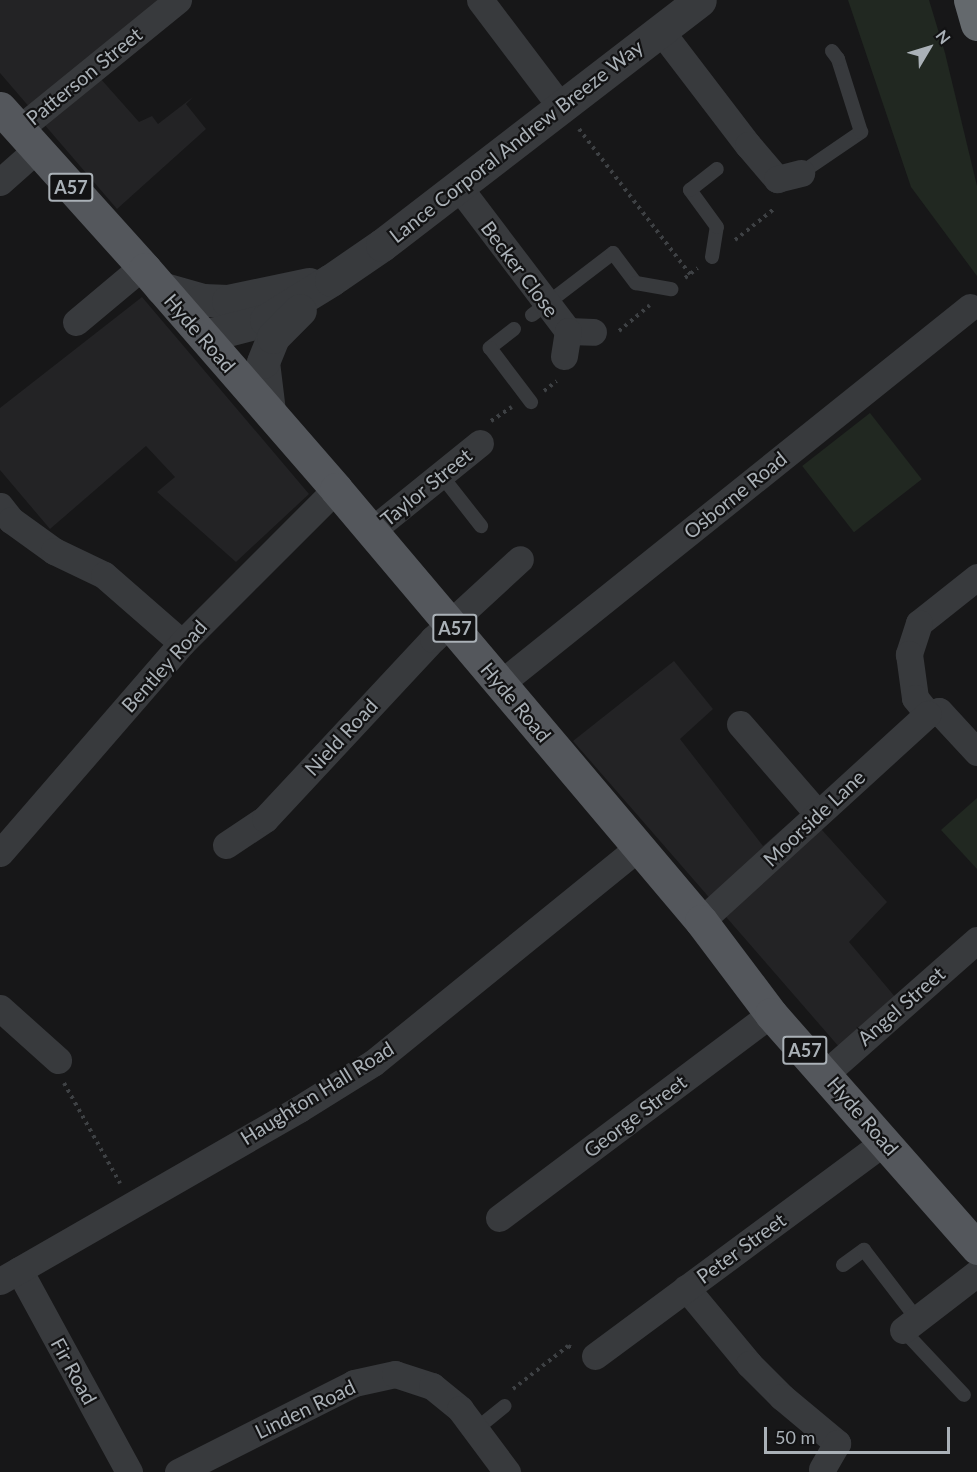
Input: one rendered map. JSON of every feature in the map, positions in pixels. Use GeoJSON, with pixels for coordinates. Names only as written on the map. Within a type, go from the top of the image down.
{"type":"FeatureCollection","features":[{"type":"Feature","properties":{"kind":"highway"},"geometry":{"type":"LineString","coordinates":[[970,0],[977,24]]}},
{"type":"Feature","properties":{"kind":"main road","name":"Hyde Road"},"geometry":{"type":"LineString","coordinates":[[19,129],[204,336],[451,623],[701,921],[771,1014],[886,1141],[977,1248]]}},
{"type":"Feature","properties":{"kind":"street","name":"Patterson Street"},"geometry":{"type":"LineString","coordinates":[[0,182],[19,129],[177,0]]}},
{"type":"Feature","properties":{"kind":"street"},"geometry":{"type":"LineString","coordinates":[[480,0],[561,107]]}},
{"type":"Feature","properties":{"kind":"street","name":"Lance Corporal Andrew Breeze Way"},"geometry":{"type":"LineString","coordinates":[[204,336],[266,320],[331,280],[458,186],[700,0]]}},
{"type":"Feature","properties":{"kind":"street"},"geometry":{"type":"LineString","coordinates":[[660,30],[742,149],[780,190]]}},
{"type":"Feature","properties":{"kind":"street","name":"Becker Close"},"geometry":{"type":"LineString","coordinates":[[458,186],[539,309],[582,345]]}},
{"type":"Feature","properties":{"kind":"street"},"geometry":{"type":"LineString","coordinates":[[76,322],[152,277]]}},
{"type":"Feature","properties":{"kind":"street","name":"Lance Corporal Andrew Breeze Way"},"geometry":{"type":"LineString","coordinates":[[152,277],[203,300],[228,301],[331,280]]}},
{"type":"Feature","properties":{"kind":"street","name":"Lance Corporal Andrew Breeze Way"},"geometry":{"type":"LineString","coordinates":[[269,411],[263,362],[273,337],[331,280]]}},
{"type":"Feature","properties":{"kind":"street","name":"Osborne Road"},"geometry":{"type":"LineString","coordinates":[[501,683],[970,307]]}},
{"type":"Feature","properties":{"kind":"street","name":"Taylor Street"},"geometry":{"type":"LineString","coordinates":[[371,531],[480,444]]}},
{"type":"Feature","properties":{"kind":"street","name":"Bentley Road"},"geometry":{"type":"LineString","coordinates":[[0,853],[182,643],[336,489]]}},
{"type":"Feature","properties":{"kind":"street"},"geometry":{"type":"LineString","coordinates":[[4,520],[54,551],[104,575],[182,643]]}},
{"type":"Feature","properties":{"kind":"street","name":"Nield Road"},"geometry":{"type":"LineString","coordinates":[[226,845],[265,819],[433,639],[520,559]]}},
{"type":"Feature","properties":{"kind":"street"},"geometry":{"type":"LineString","coordinates":[[977,577],[919,623],[909,654],[915,699],[928,714],[939,711],[977,752]]}},
{"type":"Feature","properties":{"kind":"street","name":"Moorside Lane"},"geometry":{"type":"LineString","coordinates":[[701,921],[928,714]]}},
{"type":"Feature","properties":{"kind":"street"},"geometry":{"type":"LineString","coordinates":[[740,723],[817,813]]}},
{"type":"Feature","properties":{"kind":"street","name":"Haughton Hall Road"},"geometry":{"type":"LineString","coordinates":[[10,1275],[373,1063],[638,848]]}},
{"type":"Feature","properties":{"kind":"street","name":"Angel Street"},"geometry":{"type":"LineString","coordinates":[[826,1073],[977,940]]}},
{"type":"Feature","properties":{"kind":"street"},"geometry":{"type":"LineString","coordinates":[[0,1008],[58,1060]]}},
{"type":"Feature","properties":{"kind":"street","name":"George Street"},"geometry":{"type":"LineString","coordinates":[[499,1218],[771,1014]]}},
{"type":"Feature","properties":{"kind":"street","name":"Peter Street"},"geometry":{"type":"LineString","coordinates":[[596,1356],[886,1141]]}},
{"type":"Feature","properties":{"kind":"street"},"geometry":{"type":"LineString","coordinates":[[910,1324],[977,1273]]}},
{"type":"Feature","properties":{"kind":"street","name":"Fir Road"},"geometry":{"type":"LineString","coordinates":[[10,1275],[129,1472]]}},
{"type":"Feature","properties":{"kind":"street"},"geometry":{"type":"LineString","coordinates":[[686,1288],[749,1364],[782,1397],[837,1443],[822,1469]]}},
{"type":"Feature","properties":{"kind":"street","name":"Linden Road"},"geometry":{"type":"LineString","coordinates":[[178,1472],[354,1383],[395,1374],[432,1386],[460,1409],[507,1472]]}},
{"type":"Feature","properties":{"kind":"lane"},"geometry":{"type":"LineString","coordinates":[[780,190],[861,132],[838,59],[832,51]]}},
{"type":"Feature","properties":{"kind":"lane"},"geometry":{"type":"LineString","coordinates":[[712,257],[717,227],[690,190],[717,169]]}},
{"type":"Feature","properties":{"kind":"lane"},"geometry":{"type":"LineString","coordinates":[[539,309],[613,254],[636,283],[671,289]]}},
{"type":"Feature","properties":{"kind":"lane"},"geometry":{"type":"LineString","coordinates":[[514,329],[490,348],[531,402]]}},
{"type":"Feature","properties":{"kind":"lane"},"geometry":{"type":"LineString","coordinates":[[441,475],[481,526]]}},
{"type":"Feature","properties":{"kind":"lane"},"geometry":{"type":"LineString","coordinates":[[843,1265],[864,1250],[910,1324],[964,1395]]}},
{"type":"Feature","properties":{"kind":"lane"},"geometry":{"type":"LineString","coordinates":[[475,1430],[505,1406]]}},
{"type":"Feature","properties":{"kind":"path"},"geometry":{"type":"LineString","coordinates":[[561,107],[690,274]]}},
{"type":"Feature","properties":{"kind":"path"},"geometry":{"type":"LineString","coordinates":[[480,444],[477,432],[510,407],[527,405],[531,402],[582,345],[671,289],[712,257],[780,190]]}},
{"type":"Feature","properties":{"kind":"path"},"geometry":{"type":"LineString","coordinates":[[58,1060],[64,1085],[133,1204]]}},
{"type":"Feature","properties":{"kind":"path"},"geometry":{"type":"LineString","coordinates":[[505,1406],[510,1391],[568,1346],[596,1356]]}},
{"type":"Feature","properties":{"kind":"shaded area"},"geometry":{"type":"Polygon","coordinates":[[[0,0],[192,0],[100,78],[139,122],[152,116],[158,124],[193,97],[186,104],[206,129],[117,209],[0,73],[0,0]]]}},
{"type":"Feature","properties":{"kind":"shaded area"},"geometry":{"type":"Polygon","coordinates":[[[848,0],[929,0],[945,53],[977,186],[977,276],[911,187],[848,0]]]}},
{"type":"Feature","properties":{"kind":"shaded area"},"geometry":{"type":"Polygon","coordinates":[[[142,297],[309,494],[236,562],[157,492],[175,477],[146,446],[50,529],[0,470],[0,408],[142,297]]]}},
{"type":"Feature","properties":{"kind":"shaded area"},"geometry":{"type":"Polygon","coordinates":[[[870,413],[922,479],[854,532],[802,466],[870,413]]]}},
{"type":"Feature","properties":{"kind":"shaded area"},"geometry":{"type":"Polygon","coordinates":[[[674,661],[713,709],[680,739],[763,846],[804,810],[887,902],[849,942],[896,998],[840,1048],[573,741],[674,661]]]}},
{"type":"Feature","properties":{"kind":"shaded area"},"geometry":{"type":"Polygon","coordinates":[[[977,798],[977,869],[941,830],[977,798]]]}}]}
